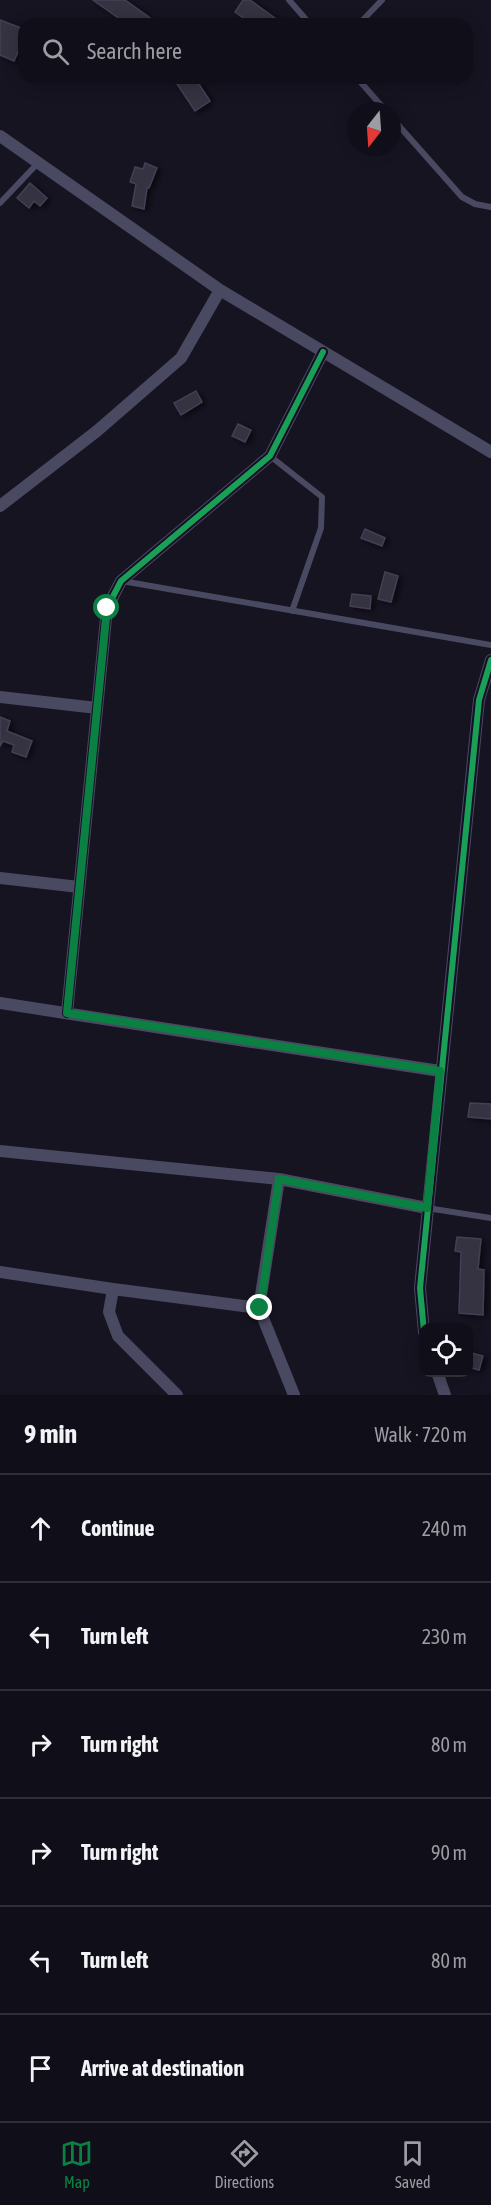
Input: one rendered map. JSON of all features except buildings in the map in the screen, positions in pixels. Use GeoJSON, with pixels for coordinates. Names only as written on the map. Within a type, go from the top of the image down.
{"type":"FeatureCollection","features":[{"type":"Feature","properties":{"kind":"street"},"geometry":{"type":"LineString","coordinates":[[0,136],[220,290],[401,396],[491,452]]}},
{"type":"Feature","properties":{"kind":"street"},"geometry":{"type":"LineString","coordinates":[[0,506],[97,431],[181,358],[220,290]]}},
{"type":"Feature","properties":{"kind":"street"},"geometry":{"type":"LineString","coordinates":[[67,1013],[107,608],[121,581],[270,456],[323,352]]}},
{"type":"Feature","properties":{"kind":"street"},"geometry":{"type":"LineString","coordinates":[[422,1323],[420,1288],[440,1071],[479,700],[491,660]]}},
{"type":"Feature","properties":{"kind":"street"},"geometry":{"type":"LineString","coordinates":[[0,696],[97,708]]}},
{"type":"Feature","properties":{"kind":"street"},"geometry":{"type":"LineString","coordinates":[[0,878],[79,887]]}},
{"type":"Feature","properties":{"kind":"street"},"geometry":{"type":"LineString","coordinates":[[0,1003],[440,1071]]}},
{"type":"Feature","properties":{"kind":"street"},"geometry":{"type":"LineString","coordinates":[[0,1150],[279,1179],[427,1208]]}},
{"type":"Feature","properties":{"kind":"street"},"geometry":{"type":"LineString","coordinates":[[279,1179],[260,1308],[294,1395]]}},
{"type":"Feature","properties":{"kind":"street"},"geometry":{"type":"LineString","coordinates":[[0,1272],[260,1308]]}},
{"type":"Feature","properties":{"kind":"street"},"geometry":{"type":"LineString","coordinates":[[113,1289],[109,1312],[118,1336],[177,1395]]}},
{"type":"Feature","properties":{"kind":"street"},"geometry":{"type":"LineString","coordinates":[[439,1377],[445,1395]]}},
{"type":"Feature","properties":{"kind":"lane"},"geometry":{"type":"LineString","coordinates":[[289,0],[305,18]]}},
{"type":"Feature","properties":{"kind":"lane"},"geometry":{"type":"LineString","coordinates":[[365,18],[382,0]]}},
{"type":"Feature","properties":{"kind":"lane"},"geometry":{"type":"LineString","coordinates":[[362,84],[378,102]]}},
{"type":"Feature","properties":{"kind":"lane"},"geometry":{"type":"LineString","coordinates":[[401,128],[462,197],[475,204],[491,207]]}},
{"type":"Feature","properties":{"kind":"lane"},"geometry":{"type":"LineString","coordinates":[[0,203],[39,163]]}},
{"type":"Feature","properties":{"kind":"lane"},"geometry":{"type":"LineString","coordinates":[[270,456],[322,497],[321,528],[292,611]]}},
{"type":"Feature","properties":{"kind":"lane"},"geometry":{"type":"LineString","coordinates":[[121,581],[491,645]]}},
{"type":"Feature","properties":{"kind":"lane"},"geometry":{"type":"LineString","coordinates":[[427,1208],[491,1218]]}},
{"type":"Feature","properties":{"kind":"cycle path"},"geometry":{"type":"LineString","coordinates":[[67,1013],[107,608],[121,581],[270,456],[323,352]]}},
{"type":"Feature","properties":{"kind":"cycle path"},"geometry":{"type":"LineString","coordinates":[[423,1323],[420,1288],[479,700],[491,660]]}},
{"type":"Feature","properties":{"kind":"route"},"geometry":{"type":"LineString","coordinates":[[107,608],[67,1013],[440,1071],[427,1208],[279,1179],[260,1308]]}}]}
